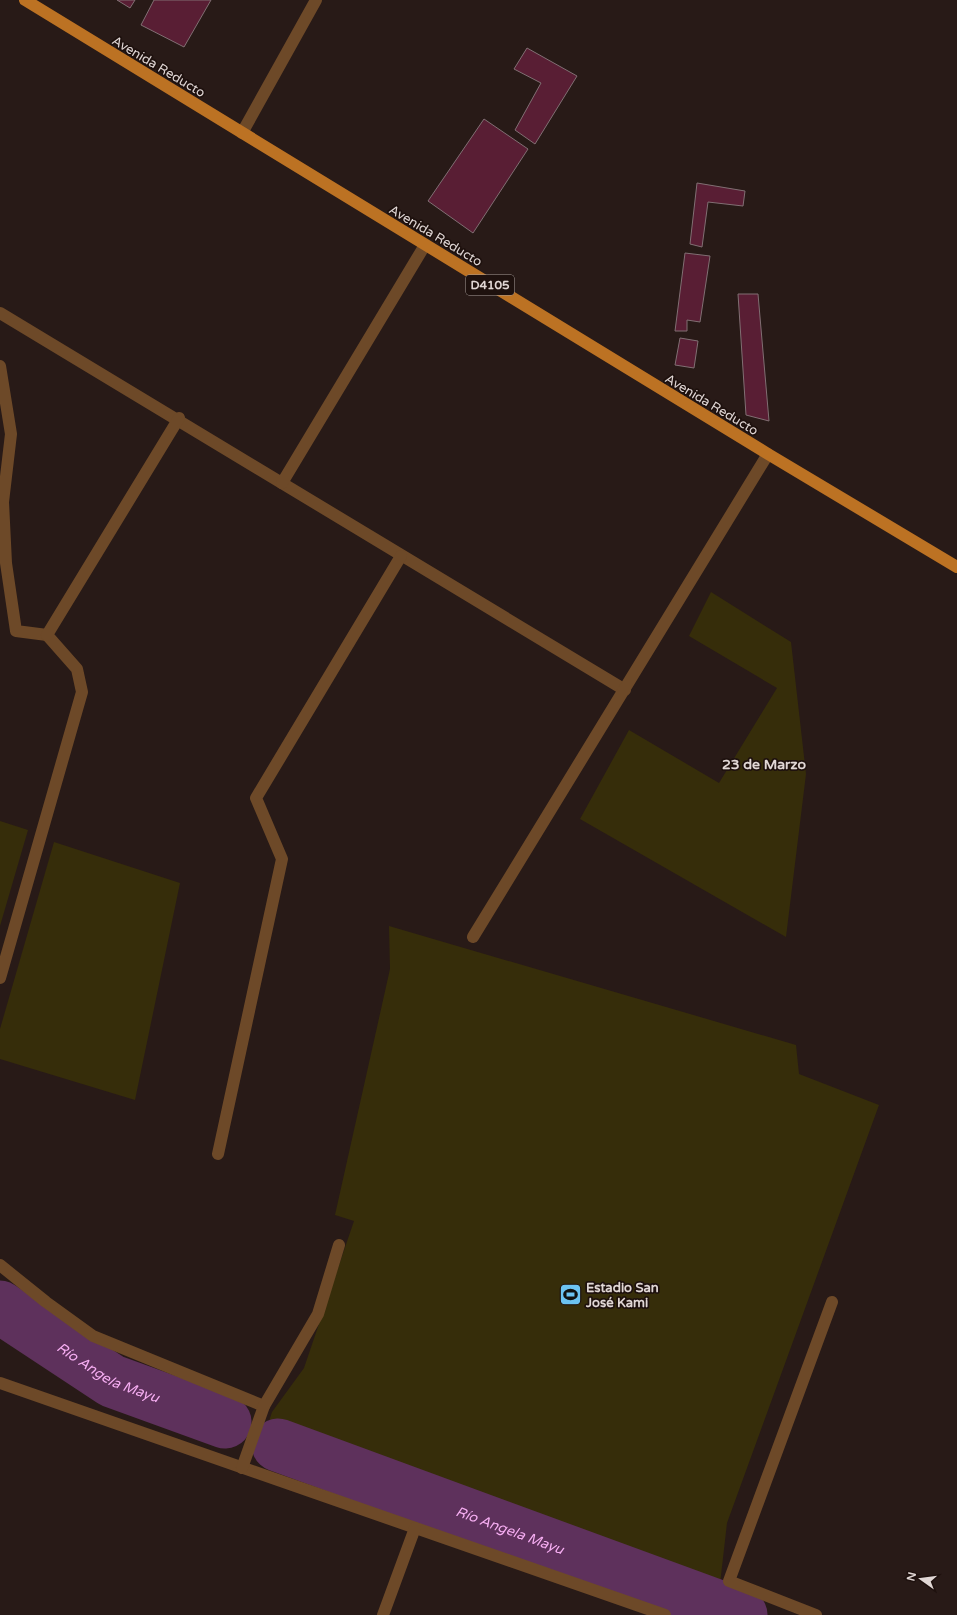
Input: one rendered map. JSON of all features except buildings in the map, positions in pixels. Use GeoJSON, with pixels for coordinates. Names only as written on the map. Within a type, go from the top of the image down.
{"type":"FeatureCollection","features":[{"type":"Feature","properties":{"kind":"main road","name":"Avenida Reducto"},"geometry":{"type":"LineString","coordinates":[[24,0],[768,454],[957,566]]}},
{"type":"Feature","properties":{"kind":"street"},"geometry":{"type":"LineString","coordinates":[[242,133],[316,0]]}},
{"type":"Feature","properties":{"kind":"street"},"geometry":{"type":"LineString","coordinates":[[282,483],[425,245]]}},
{"type":"Feature","properties":{"kind":"street"},"geometry":{"type":"LineString","coordinates":[[0,313],[179,418],[401,556],[625,690]]}},
{"type":"Feature","properties":{"kind":"street"},"geometry":{"type":"LineString","coordinates":[[0,366],[11,434],[3,502],[6,562],[16,631],[47,635],[77,669],[82,692],[0,978]]}},
{"type":"Feature","properties":{"kind":"street"},"geometry":{"type":"LineString","coordinates":[[47,635],[179,418]]}},
{"type":"Feature","properties":{"kind":"street"},"geometry":{"type":"LineString","coordinates":[[473,937],[768,454]]}},
{"type":"Feature","properties":{"kind":"street"},"geometry":{"type":"LineString","coordinates":[[218,1154],[282,859],[256,798],[401,556]]}},
{"type":"Feature","properties":{"kind":"street"},"geometry":{"type":"LineString","coordinates":[[242,1468],[264,1406],[318,1314],[339,1245]]}},
{"type":"Feature","properties":{"kind":"street"},"geometry":{"type":"LineString","coordinates":[[0,1265],[46,1302],[93,1336],[264,1406]]}},
{"type":"Feature","properties":{"kind":"street"},"geometry":{"type":"LineString","coordinates":[[816,1615],[729,1581],[832,1302]]}},
{"type":"Feature","properties":{"kind":"street"},"geometry":{"type":"LineString","coordinates":[[0,1383],[664,1615]]}},
{"type":"Feature","properties":{"kind":"street"},"geometry":{"type":"LineString","coordinates":[[383,1615],[415,1528]]}},
{"type":"Feature","properties":{"kind":"shaded area"},"geometry":{"type":"Polygon","coordinates":[[[711,592],[791,642],[806,774],[786,937],[580,819],[629,730],[719,783],[777,688],[689,636],[711,592]]]}},
{"type":"Feature","properties":{"kind":"shaded area"},"geometry":{"type":"Polygon","coordinates":[[[0,821],[28,830],[0,926],[0,821]]]}},
{"type":"Feature","properties":{"kind":"shaded area"},"geometry":{"type":"Polygon","coordinates":[[[54,842],[180,883],[135,1100],[0,1059],[0,1029],[54,842]]]}},
{"type":"Feature","properties":{"kind":"shaded area","name":"Estadio San José Kami"},"geometry":{"type":"Polygon","coordinates":[[[389,926],[796,1045],[799,1074],[879,1105],[727,1523],[720,1584],[744,1604],[741,1615],[693,1615],[257,1458],[272,1412],[304,1368],[354,1221],[335,1215],[390,969],[389,926]]]}},
{"type":"Feature","properties":{"kind":"waterway","name":"Río Angela Mayu"},"geometry":{"type":"LineString","coordinates":[[0,1307],[112,1381],[225,1422]]}},
{"type":"Feature","properties":{"kind":"waterway","name":"Río Angela Mayu"},"geometry":{"type":"LineString","coordinates":[[278,1445],[741,1615]]}},
{"type":"Feature","properties":{"kind":"place","name":"Estadio San José Kami"},"geometry":{"type":"Point","coordinates":[570,1294]}},
{"type":"Feature","properties":{"kind":"district","name":"23 de Marzo"},"geometry":{"type":"Point","coordinates":[764,764]}}]}
